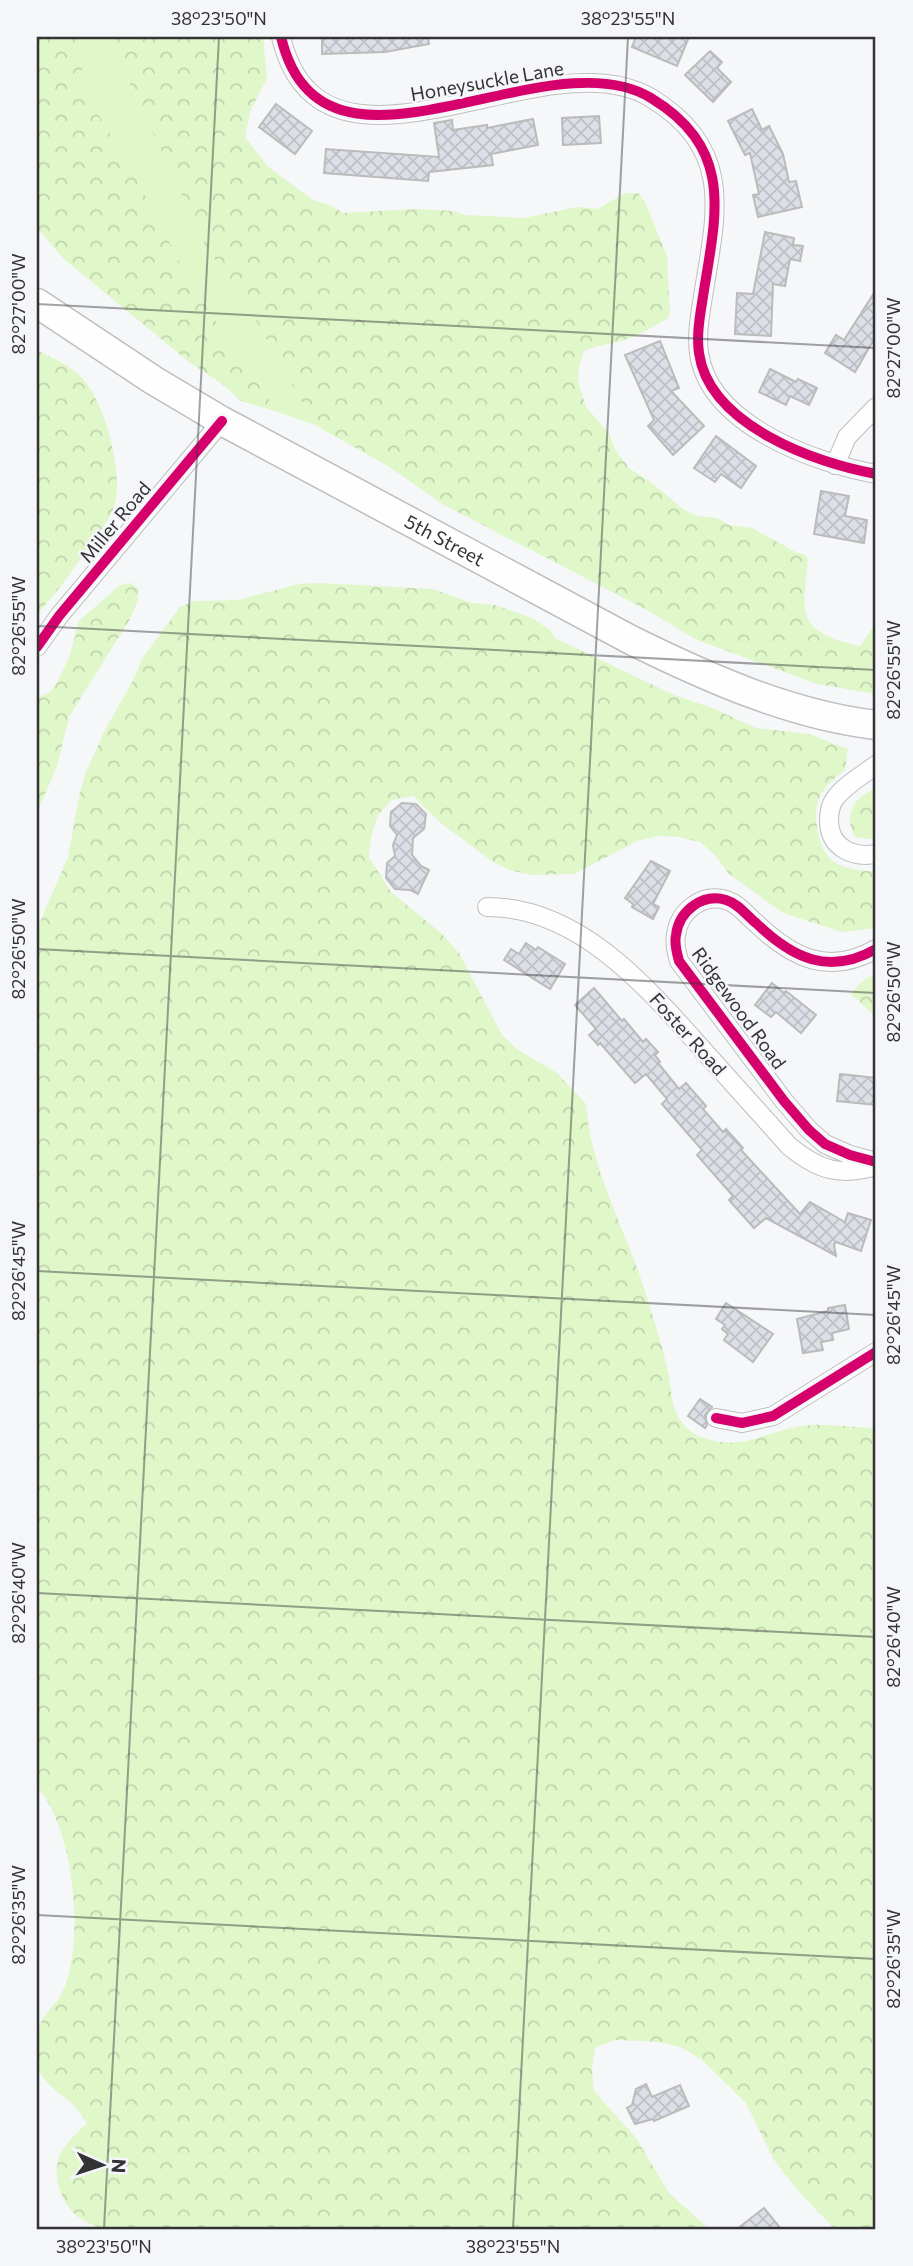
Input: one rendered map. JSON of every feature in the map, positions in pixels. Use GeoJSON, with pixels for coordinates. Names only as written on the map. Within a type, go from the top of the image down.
{"type":"FeatureCollection","features":[{"type":"Feature","properties":{"kind":"main road","name":"5th Street"},"geometry":{"type":"LineString","coordinates":[[37,303],[153,380],[222,421],[660,654],[773,700],[876,724]]}},
{"type":"Feature","properties":{"kind":"street","name":"Honeysuckle Lane"},"geometry":{"type":"LineString","coordinates":[[281,37],[290,67],[299,82],[313,96],[350,114],[388,116],[551,86],[582,83],[628,88],[662,104],[690,133],[702,151],[716,188],[714,224],[698,337],[702,368],[709,382],[719,396],[746,421],[791,449],[835,465],[876,474]]}},
{"type":"Feature","properties":{"kind":"street"},"geometry":{"type":"LineString","coordinates":[[835,465],[847,438],[876,407]]}},
{"type":"Feature","properties":{"kind":"street","name":"Miller Road"},"geometry":{"type":"LineString","coordinates":[[37,648],[59,616],[222,421]]}},
{"type":"Feature","properties":{"kind":"street"},"geometry":{"type":"LineString","coordinates":[[876,765],[834,800],[829,814],[833,838],[840,847],[864,856],[876,854]]}},
{"type":"Feature","properties":{"kind":"street","name":"Ridgewood Road"},"geometry":{"type":"LineString","coordinates":[[876,949],[854,959],[835,962],[802,957],[774,939],[740,907],[727,900],[714,898],[689,909],[681,919],[676,934],[679,961],[808,1130],[825,1144],[876,1164]]}},
{"type":"Feature","properties":{"kind":"street","name":"Foster Road"},"geometry":{"type":"LineString","coordinates":[[487,907],[522,909],[540,915],[574,932],[626,970],[665,1008],[789,1146],[802,1157],[816,1166],[836,1171],[859,1171],[876,1164]]}},
{"type":"Feature","properties":{"kind":"street"},"geometry":{"type":"LineString","coordinates":[[716,1418],[742,1423],[773,1416],[876,1352]]}},
{"type":"Feature","properties":{"kind":"green space"},"geometry":{"type":"Polygon","coordinates":[[[37,37],[79,37],[84,91],[129,164],[191,284],[278,412],[241,401],[221,383],[189,362],[64,259],[37,228],[37,37]]]}},
{"type":"Feature","properties":{"kind":"green space"},"geometry":{"type":"Polygon","coordinates":[[[79,37],[114,37],[116,54],[205,245],[253,315],[315,425],[278,412],[191,284],[129,164],[84,91],[79,37]]]}},
{"type":"Feature","properties":{"kind":"green space"},"geometry":{"type":"Polygon","coordinates":[[[114,37],[263,37],[267,79],[250,111],[245,137],[267,166],[313,200],[343,213],[417,209],[524,218],[577,207],[598,209],[625,193],[638,193],[645,202],[667,256],[670,313],[667,319],[637,335],[584,351],[578,381],[586,407],[608,432],[616,451],[630,469],[648,480],[684,510],[697,516],[717,518],[729,525],[752,528],[797,553],[804,554],[808,559],[805,608],[814,627],[836,640],[860,646],[876,623],[876,694],[817,684],[697,640],[647,610],[444,505],[388,466],[315,425],[253,315],[205,245],[116,54],[114,37]]]}},
{"type":"Feature","properties":{"kind":"green space"},"geometry":{"type":"Polygon","coordinates":[[[37,350],[72,369],[90,389],[111,441],[117,480],[113,510],[108,519],[37,614],[37,350]]]}},
{"type":"Feature","properties":{"kind":"green space"},"geometry":{"type":"Polygon","coordinates":[[[131,583],[139,589],[138,600],[130,619],[69,717],[57,766],[37,813],[37,703],[41,696],[51,691],[57,683],[70,655],[79,621],[120,585],[131,583]]]}},
{"type":"Feature","properties":{"kind":"green space"},"geometry":{"type":"Polygon","coordinates":[[[299,584],[433,589],[472,603],[496,605],[534,619],[551,631],[555,638],[674,695],[715,709],[756,728],[809,734],[848,749],[845,770],[821,794],[816,811],[817,826],[824,850],[833,861],[854,869],[876,871],[876,928],[842,932],[783,913],[728,873],[715,855],[700,842],[679,837],[658,836],[637,841],[574,874],[530,875],[510,870],[492,861],[442,824],[413,796],[392,800],[378,815],[371,836],[369,857],[391,892],[441,933],[459,953],[502,1035],[518,1050],[557,1073],[586,1104],[589,1129],[602,1176],[648,1300],[665,1358],[675,1409],[686,1427],[694,1434],[719,1442],[746,1441],[798,1426],[876,1428],[876,2229],[835,2229],[799,2192],[774,2160],[746,2103],[701,2059],[680,2047],[659,2042],[615,2040],[595,2048],[592,2069],[594,2091],[636,2138],[669,2193],[709,2229],[104,2229],[74,2214],[60,2190],[58,2159],[70,2140],[87,2123],[74,2106],[44,2079],[36,2060],[40,2026],[65,1986],[74,1939],[72,1883],[67,1855],[50,1805],[37,1787],[37,929],[68,857],[86,772],[142,659],[180,607],[195,601],[238,600],[299,584]]]}},
{"type":"Feature","properties":{"kind":"green space"},"geometry":{"type":"Polygon","coordinates":[[[874,789],[876,838],[855,837],[850,822],[852,808],[860,797],[874,789]]]}},
{"type":"Feature","properties":{"kind":"green space"},"geometry":{"type":"Polygon","coordinates":[[[876,975],[876,1017],[851,994],[865,980],[876,975]]]}},
{"type":"Feature","properties":{"kind":"building"},"geometry":{"type":"Polygon","coordinates":[[[322,37],[428,37],[429,44],[385,52],[322,54],[322,37]]]}},
{"type":"Feature","properties":{"kind":"building"},"geometry":{"type":"Polygon","coordinates":[[[636,37],[689,37],[677,66],[632,47],[636,37]]]}},
{"type":"Feature","properties":{"kind":"building"},"geometry":{"type":"Polygon","coordinates":[[[710,51],[722,62],[717,68],[731,82],[713,102],[685,75],[710,51]]]}},
{"type":"Feature","properties":{"kind":"building"},"geometry":{"type":"Polygon","coordinates":[[[276,104],[312,131],[295,154],[259,127],[276,104]]]}},
{"type":"Feature","properties":{"kind":"building"},"geometry":{"type":"Polygon","coordinates":[[[752,109],[762,130],[769,126],[783,154],[789,182],[796,181],[802,207],[758,217],[753,195],[759,194],[750,153],[745,155],[728,121],[752,109]]]}},
{"type":"Feature","properties":{"kind":"building"},"geometry":{"type":"Polygon","coordinates":[[[599,116],[601,143],[563,145],[562,118],[599,116]]]}},
{"type":"Feature","properties":{"kind":"building"},"geometry":{"type":"Polygon","coordinates":[[[533,119],[538,145],[491,154],[493,165],[429,172],[428,181],[324,173],[326,149],[439,157],[434,123],[452,120],[453,130],[487,125],[487,128],[533,119]]]}},
{"type":"Feature","properties":{"kind":"building"},"geometry":{"type":"Polygon","coordinates":[[[765,232],[794,238],[793,245],[803,246],[800,261],[790,259],[785,286],[773,284],[771,336],[735,334],[737,293],[753,294],[765,232]]]}},
{"type":"Feature","properties":{"kind":"building"},"geometry":{"type":"Polygon","coordinates":[[[876,290],[876,336],[855,372],[825,353],[836,335],[844,340],[876,290]]]}},
{"type":"Feature","properties":{"kind":"building"},"geometry":{"type":"Polygon","coordinates":[[[660,341],[679,388],[671,391],[704,426],[673,455],[648,426],[654,420],[625,355],[660,341]]]}},
{"type":"Feature","properties":{"kind":"building"},"geometry":{"type":"Polygon","coordinates":[[[770,369],[796,382],[798,379],[817,388],[809,405],[790,396],[786,405],[759,392],[770,369]]]}},
{"type":"Feature","properties":{"kind":"building"},"geometry":{"type":"Polygon","coordinates":[[[716,436],[756,466],[741,488],[721,474],[715,482],[694,468],[716,436]]]}},
{"type":"Feature","properties":{"kind":"building"},"geometry":{"type":"Polygon","coordinates":[[[821,491],[849,496],[845,516],[867,520],[864,543],[814,534],[821,491]]]}},
{"type":"Feature","properties":{"kind":"building"},"geometry":{"type":"Polygon","coordinates":[[[402,803],[416,804],[426,814],[424,829],[413,838],[412,855],[421,866],[429,870],[418,894],[410,890],[395,889],[386,878],[387,863],[395,856],[393,845],[397,835],[390,826],[391,812],[402,803]]]}},
{"type":"Feature","properties":{"kind":"building"},"geometry":{"type":"Polygon","coordinates":[[[651,861],[670,871],[653,904],[659,907],[653,919],[632,907],[633,904],[625,898],[651,861]]]}},
{"type":"Feature","properties":{"kind":"building"},"geometry":{"type":"Polygon","coordinates":[[[526,943],[536,950],[538,947],[565,964],[550,989],[504,960],[511,949],[519,954],[526,943]]]}},
{"type":"Feature","properties":{"kind":"building"},"geometry":{"type":"Polygon","coordinates":[[[772,983],[816,1015],[801,1033],[776,1012],[771,1017],[755,1005],[772,983]]]}},
{"type":"Feature","properties":{"kind":"building"},"geometry":{"type":"Polygon","coordinates":[[[594,988],[643,1042],[646,1039],[658,1052],[655,1055],[660,1062],[658,1063],[679,1089],[686,1083],[706,1106],[703,1109],[723,1132],[726,1129],[743,1148],[741,1150],[800,1214],[810,1202],[845,1222],[848,1213],[871,1220],[861,1251],[836,1242],[836,1256],[766,1218],[754,1228],[729,1200],[733,1196],[697,1155],[702,1150],[662,1104],[667,1099],[646,1074],[635,1083],[600,1043],[598,1045],[589,1035],[596,1029],[575,1005],[594,988]]]}},
{"type":"Feature","properties":{"kind":"building"},"geometry":{"type":"Polygon","coordinates":[[[840,1074],[876,1078],[876,1105],[837,1101],[840,1074]]]}},
{"type":"Feature","properties":{"kind":"building"},"geometry":{"type":"Polygon","coordinates":[[[726,1303],[773,1334],[753,1362],[724,1340],[728,1334],[722,1329],[725,1325],[716,1319],[726,1303]]]}},
{"type":"Feature","properties":{"kind":"building"},"geometry":{"type":"Polygon","coordinates":[[[845,1305],[849,1329],[832,1333],[833,1340],[821,1342],[823,1350],[803,1353],[797,1319],[845,1305]]]}},
{"type":"Feature","properties":{"kind":"building"},"geometry":{"type":"Polygon","coordinates":[[[700,1399],[712,1407],[705,1415],[705,1428],[688,1416],[700,1399]]]}},
{"type":"Feature","properties":{"kind":"building"},"geometry":{"type":"Polygon","coordinates":[[[646,2084],[652,2097],[680,2085],[689,2106],[654,2121],[653,2119],[635,2124],[627,2108],[632,2105],[636,2089],[646,2084]]]}},
{"type":"Feature","properties":{"kind":"building"},"geometry":{"type":"Polygon","coordinates":[[[764,2208],[781,2229],[737,2229],[764,2208]]]}},
{"type":"Feature","properties":{"kind":"cycle path"},"geometry":{"type":"LineString","coordinates":[[281,37],[304,86],[341,110],[388,115],[442,108],[554,85],[606,84],[651,98],[677,117],[696,138],[707,160],[713,183],[713,234],[698,337],[699,353],[707,378],[722,401],[743,420],[768,436],[824,461],[876,474]]}},
{"type":"Feature","properties":{"kind":"cycle path"},"geometry":{"type":"LineString","coordinates":[[37,647],[59,616],[222,421]]}},
{"type":"Feature","properties":{"kind":"cycle path"},"geometry":{"type":"LineString","coordinates":[[876,949],[842,961],[812,959],[783,946],[735,904],[717,899],[708,899],[693,906],[682,918],[675,938],[679,961],[784,1101],[809,1130],[825,1144],[876,1162]]}},
{"type":"Feature","properties":{"kind":"cycle path"},"geometry":{"type":"LineString","coordinates":[[716,1418],[742,1423],[773,1416],[876,1352]]}}]}
